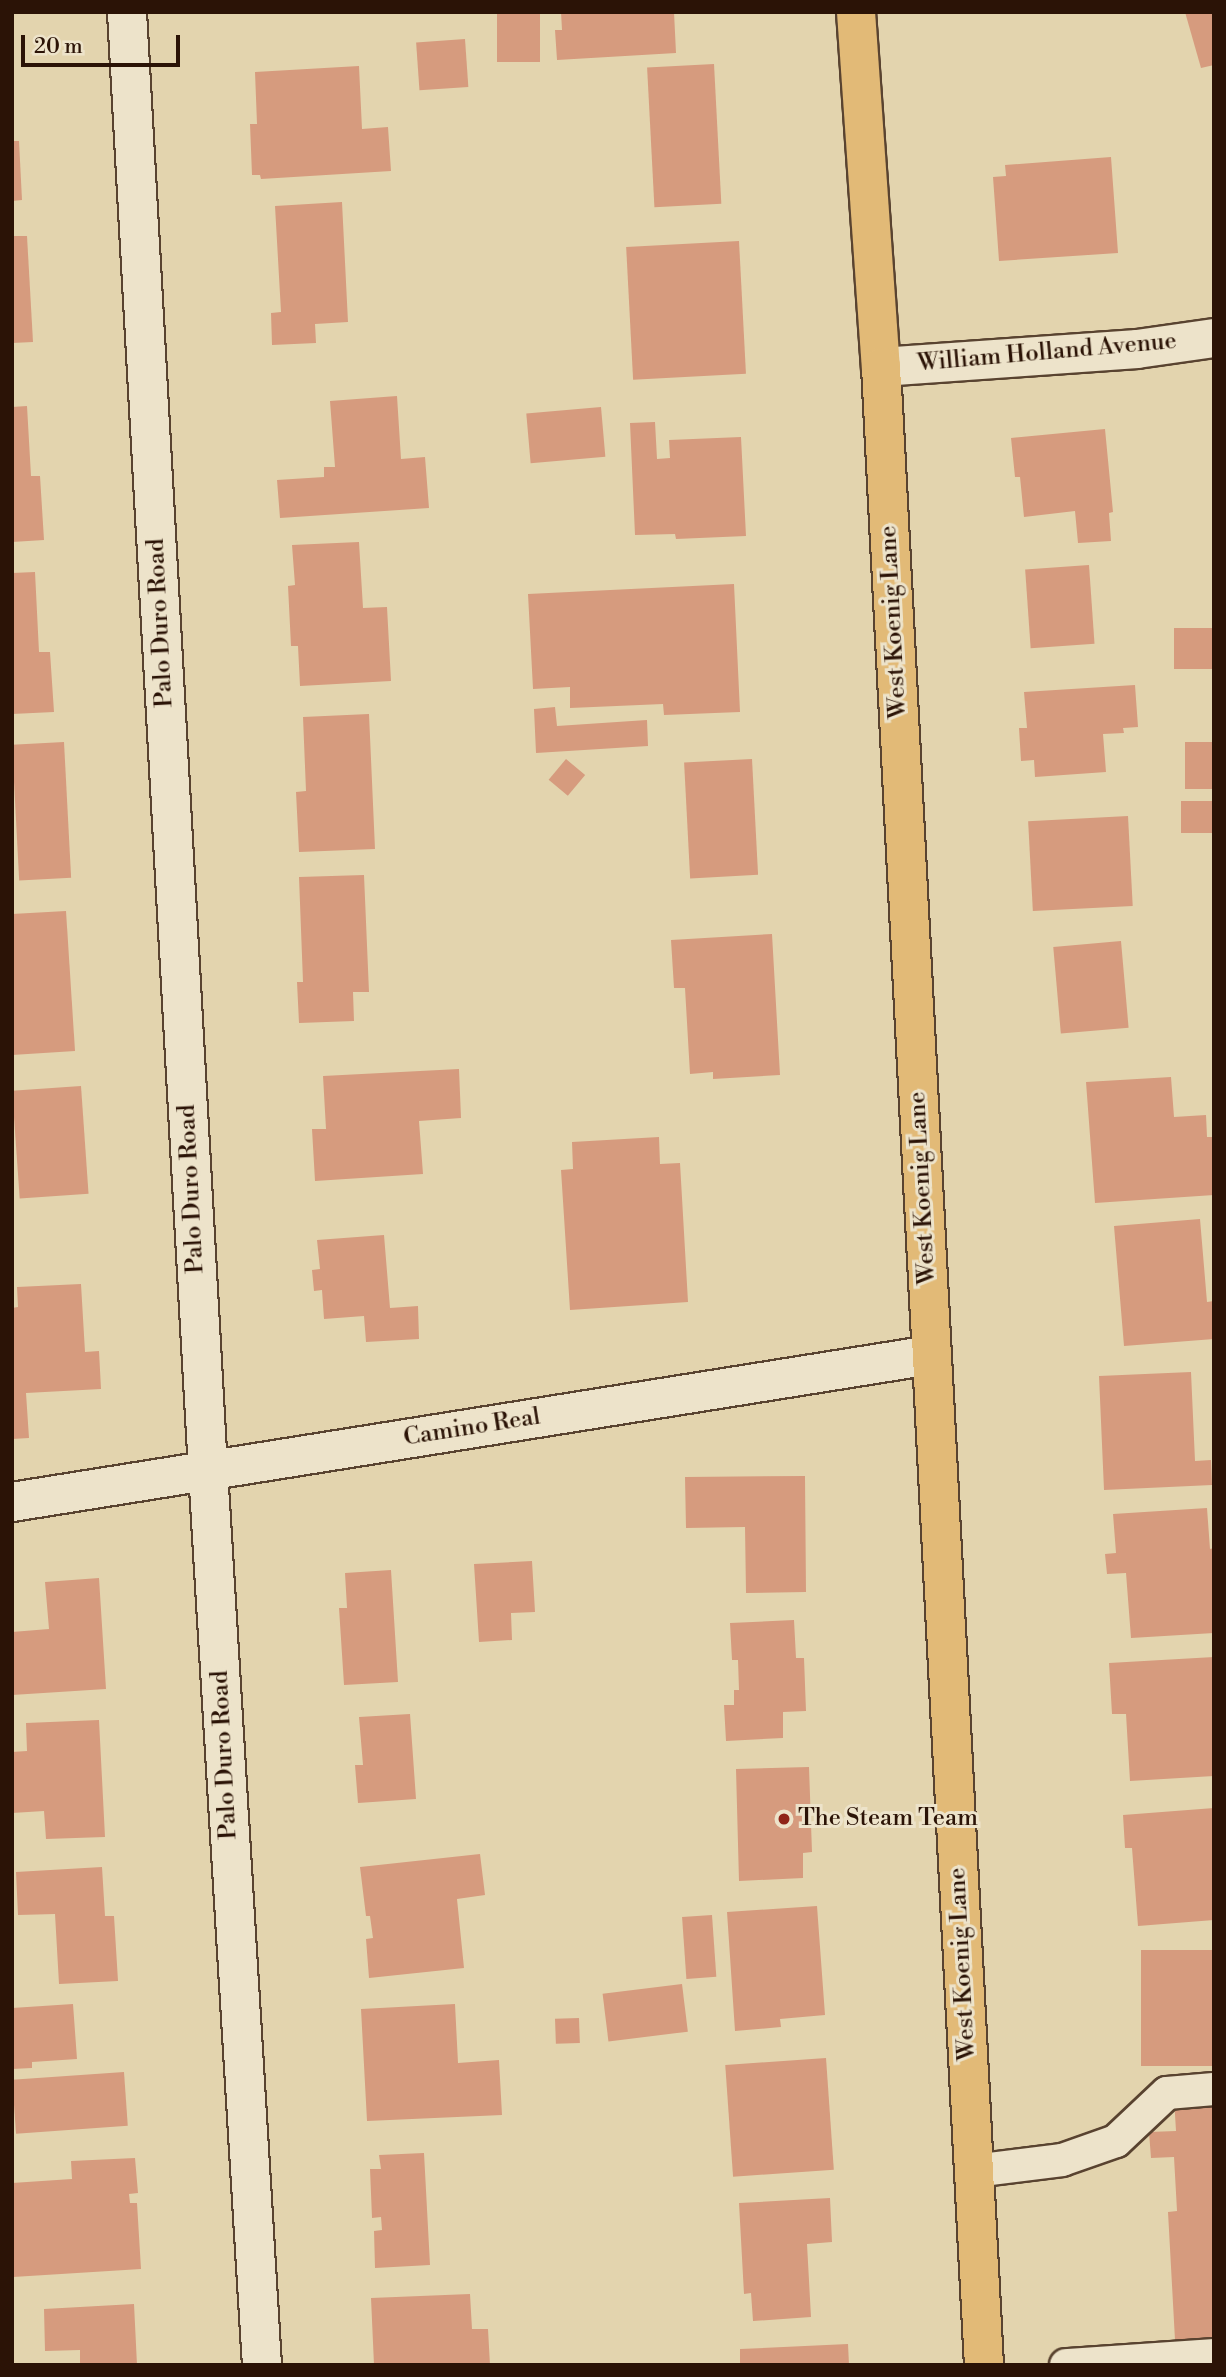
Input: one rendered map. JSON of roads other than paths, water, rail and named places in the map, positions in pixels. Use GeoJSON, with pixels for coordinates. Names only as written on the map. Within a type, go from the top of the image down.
{"type":"FeatureCollection","features":[{"type":"Feature","properties":{"kind":"main road","name":"West Koenig Lane"},"geometry":{"type":"LineString","coordinates":[[856,12],[880,367],[984,2365]]}},
{"type":"Feature","properties":{"kind":"street","name":"Palo Duro Road"},"geometry":{"type":"LineString","coordinates":[[127,12],[208,1470],[262,2365]]}},
{"type":"Feature","properties":{"kind":"street","name":"William Holland Avenue"},"geometry":{"type":"LineString","coordinates":[[880,367],[1137,349],[1214,338]]}},
{"type":"Feature","properties":{"kind":"street","name":"Camino Real"},"geometry":{"type":"LineString","coordinates":[[12,1502],[931,1355]]}},
{"type":"Feature","properties":{"kind":"lane"},"geometry":{"type":"LineString","coordinates":[[974,2171],[1062,2160],[1116,2141],[1167,2092],[1214,2089]]}},
{"type":"Feature","properties":{"kind":"lane"},"geometry":{"type":"LineString","coordinates":[[1066,2365],[1214,2355]]}},
{"type":"Feature","properties":{"kind":"place","name":"The Steam Team"},"geometry":{"type":"Point","coordinates":[784,1819]}}]}
